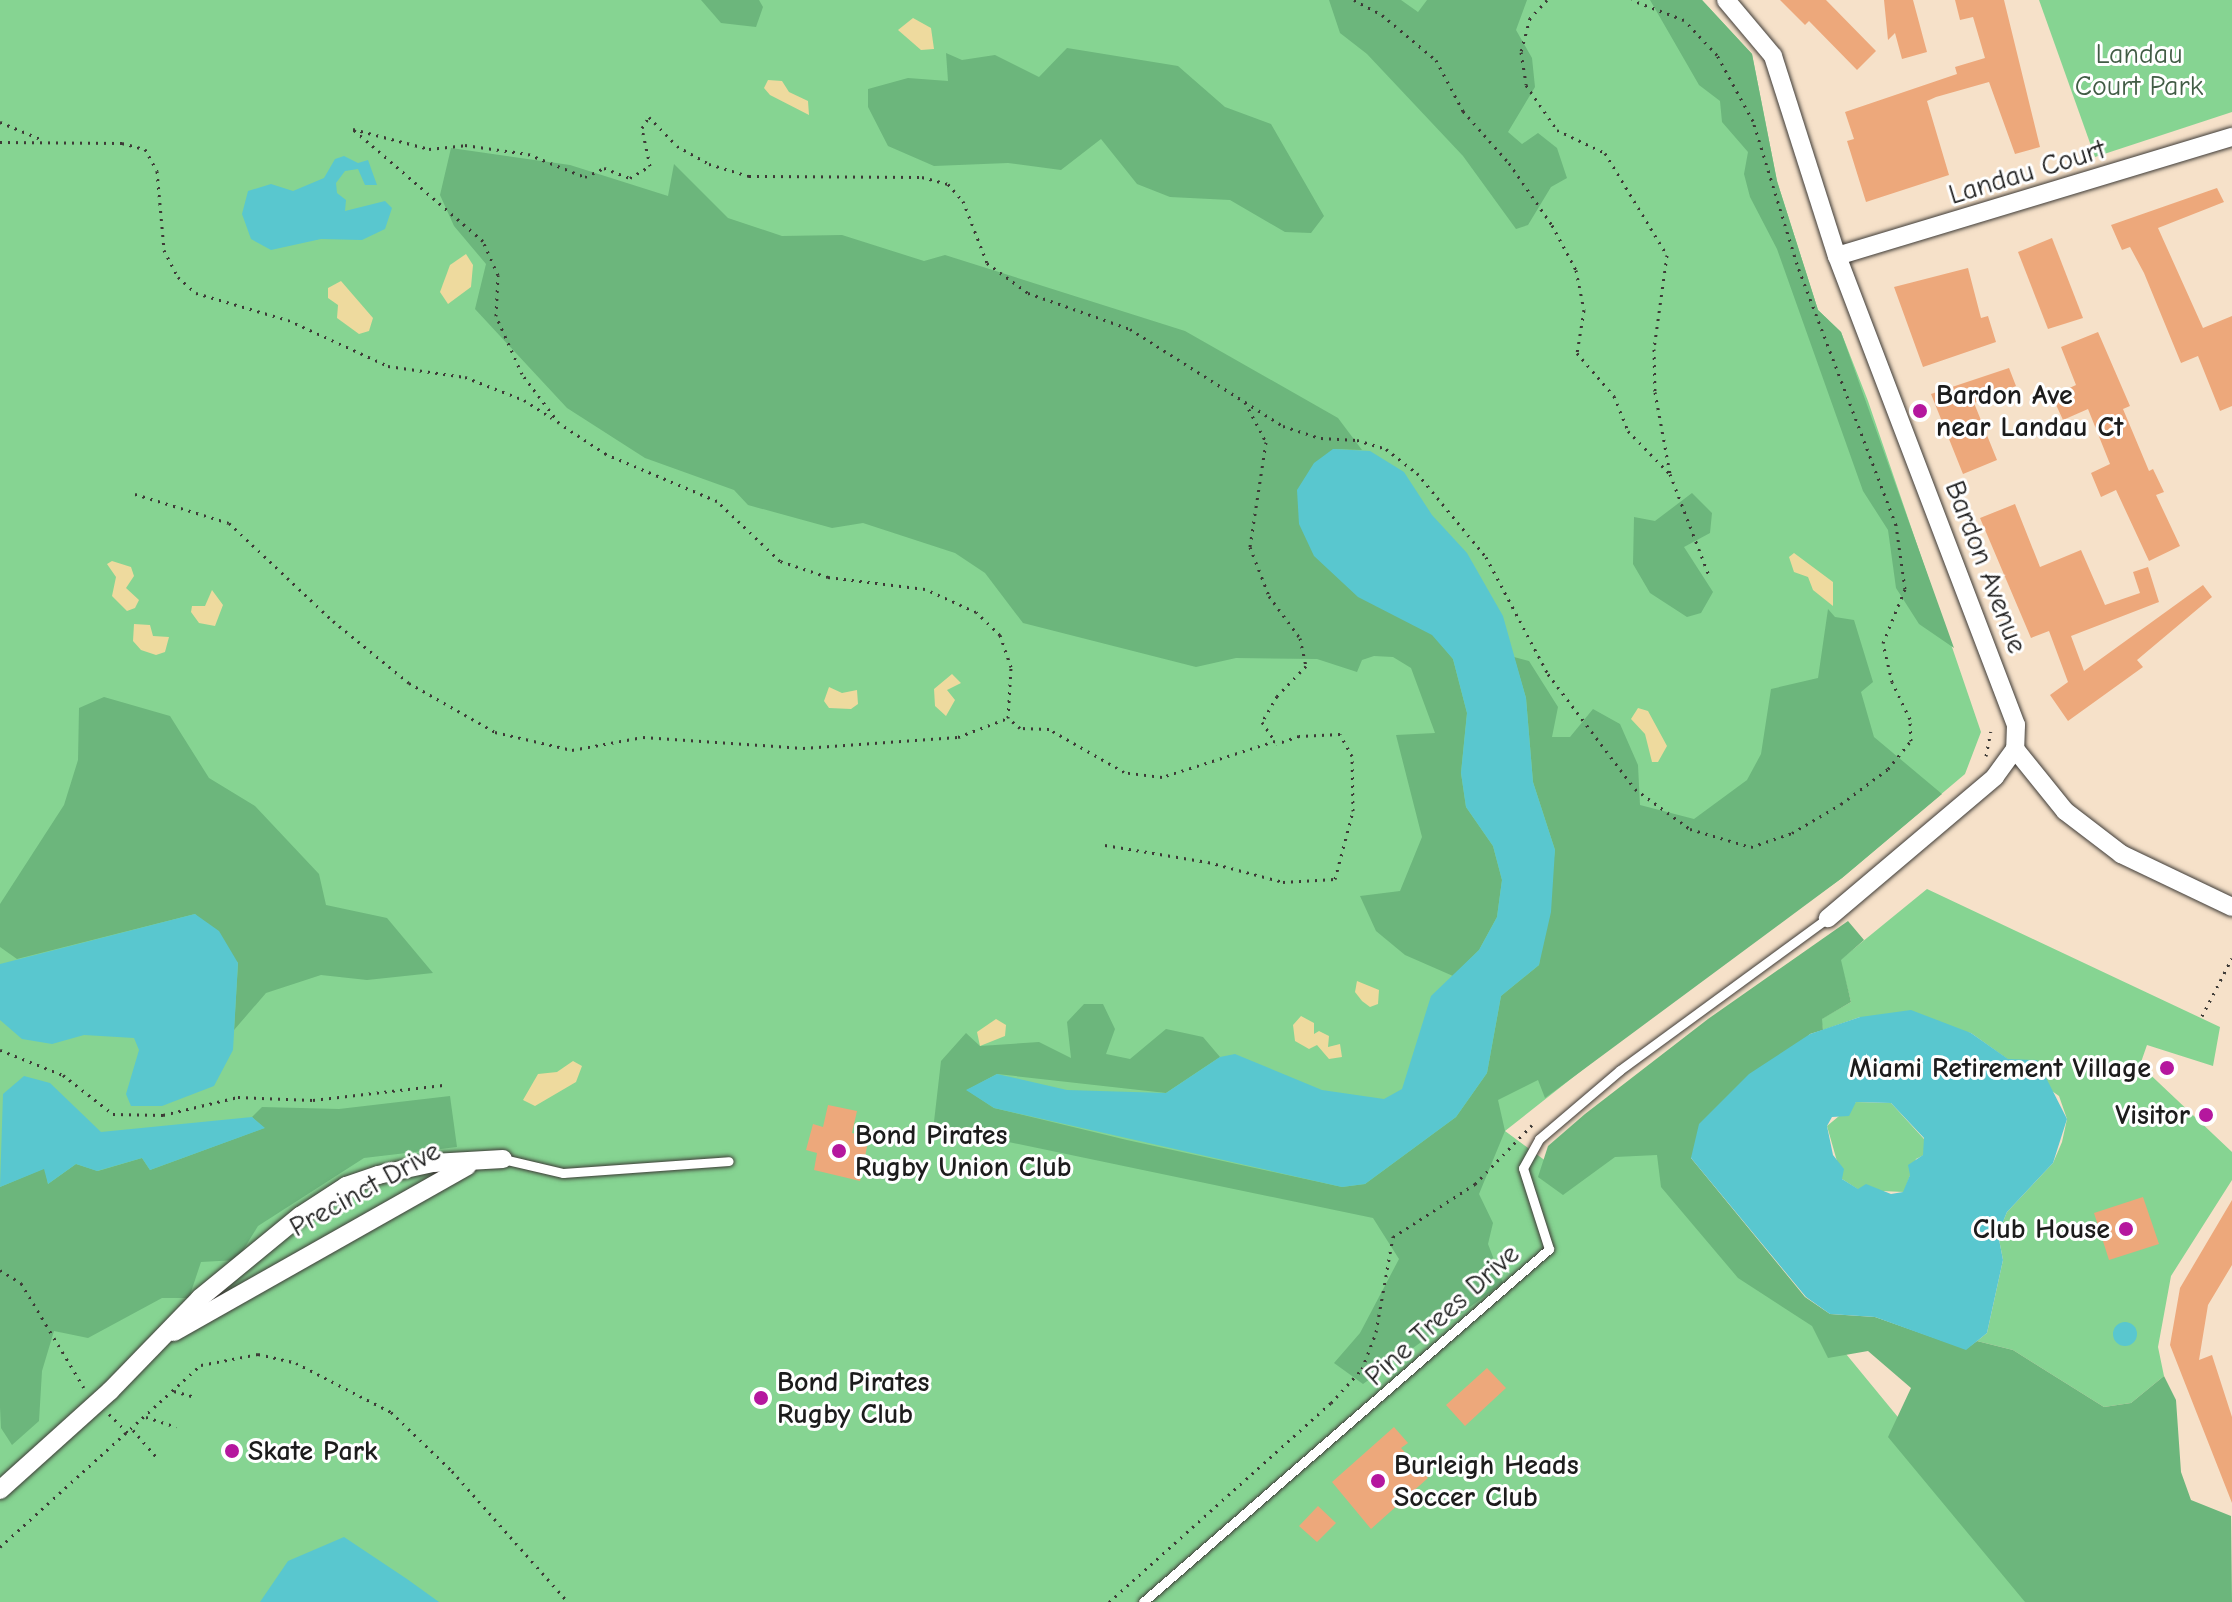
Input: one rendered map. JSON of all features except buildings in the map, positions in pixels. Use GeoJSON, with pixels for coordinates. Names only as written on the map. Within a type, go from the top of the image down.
{"type":"FeatureCollection","features":[{"type":"Feature","properties":{"kind":"street","name":"Bardon Avenue"},"geometry":{"type":"LineString","coordinates":[[1726,0],[1773,56],[1837,256],[2016,725],[2015,749]]}},
{"type":"Feature","properties":{"kind":"street","name":"Landau Court"},"geometry":{"type":"LineString","coordinates":[[1837,256],[2232,137]]}},
{"type":"Feature","properties":{"kind":"street"},"geometry":{"type":"LineString","coordinates":[[1828,918],[1995,777],[2015,749],[2065,811],[2121,854],[2232,907]]}},
{"type":"Feature","properties":{"kind":"street","name":"Precinct Drive"},"geometry":{"type":"LineString","coordinates":[[164,1337],[454,1169],[503,1159]]}},
{"type":"Feature","properties":{"kind":"street","name":"Precinct Drive"},"geometry":{"type":"LineString","coordinates":[[0,1490],[97,1403],[256,1250],[346,1186],[433,1163],[503,1159]]}},
{"type":"Feature","properties":{"kind":"lane","name":"Pine Trees Drive"},"geometry":{"type":"LineString","coordinates":[[1143,1602],[1549,1249],[1523,1168],[1539,1139],[1620,1070],[1828,918]]}},
{"type":"Feature","properties":{"kind":"lane"},"geometry":{"type":"LineString","coordinates":[[503,1159],[563,1173],[729,1161]]}},
{"type":"Feature","properties":{"kind":"path"},"geometry":{"type":"LineString","coordinates":[[1354,0],[1382,15],[1436,60],[1463,111],[1509,163],[1552,225],[1576,270],[1584,310],[1577,353],[1614,396],[1628,431],[1670,474]]}},
{"type":"Feature","properties":{"kind":"path"},"geometry":{"type":"LineString","coordinates":[[1547,0],[1530,18],[1521,52],[1526,85],[1557,130],[1605,153],[1667,255],[1654,349],[1655,392],[1670,474],[1710,578]]}},
{"type":"Feature","properties":{"kind":"path"},"geometry":{"type":"LineString","coordinates":[[559,423],[522,374],[496,316],[498,275],[483,241],[353,129],[429,149],[465,145],[528,154],[585,177],[604,168],[630,178],[650,166],[642,128],[649,117],[677,146],[709,164],[749,176],[922,177],[948,184],[963,201],[987,263],[1028,293],[1130,329],[1245,402],[1308,434],[1386,449],[1417,473],[1486,557],[1548,674],[1635,789],[1690,829],[1751,847],[1804,826],[1888,769],[1911,741],[1910,719],[1892,682],[1883,643],[1905,589],[1896,525],[1797,264],[1753,121],[1717,55],[1684,20],[1632,0]]}},
{"type":"Feature","properties":{"kind":"path"},"geometry":{"type":"LineString","coordinates":[[0,122],[46,142]]}},
{"type":"Feature","properties":{"kind":"path"},"geometry":{"type":"LineString","coordinates":[[0,142],[122,143],[145,149],[157,171],[164,250],[178,277],[196,293],[288,320],[388,366],[465,377],[524,400],[606,454],[717,501],[780,561],[828,577],[925,589],[976,612],[1000,635],[1011,667],[1008,718]]}},
{"type":"Feature","properties":{"kind":"path"},"geometry":{"type":"LineString","coordinates":[[1008,718],[1020,728],[1049,729],[1124,772],[1162,777],[1275,741],[1262,722],[1277,696],[1306,666],[1300,638],[1269,596],[1250,547],[1266,442],[1245,402]]}},
{"type":"Feature","properties":{"kind":"path"},"geometry":{"type":"LineString","coordinates":[[135,494],[229,523],[333,621],[409,683],[495,732],[572,750],[643,737],[803,748],[958,737],[1008,718]]}},
{"type":"Feature","properties":{"kind":"path"},"geometry":{"type":"LineString","coordinates":[[1105,845],[1208,862],[1283,882],[1335,879],[1353,811],[1352,756],[1340,734],[1299,736],[1276,744]]}},
{"type":"Feature","properties":{"kind":"path"},"geometry":{"type":"LineString","coordinates":[[2202,1016],[2232,958]]}},
{"type":"Feature","properties":{"kind":"path"},"geometry":{"type":"LineString","coordinates":[[0,1050],[63,1075],[113,1114],[163,1115],[238,1097],[313,1100],[443,1085]]}},
{"type":"Feature","properties":{"kind":"path"},"geometry":{"type":"LineString","coordinates":[[0,1270],[21,1283],[64,1360],[97,1403],[157,1458]]}},
{"type":"Feature","properties":{"kind":"path"},"geometry":{"type":"LineString","coordinates":[[0,1547],[131,1432],[201,1365],[258,1354],[278,1356],[327,1377],[391,1412],[568,1602]]}},
{"type":"Feature","properties":{"kind":"path"},"geometry":{"type":"LineString","coordinates":[[174,1391],[195,1397]]}},
{"type":"Feature","properties":{"kind":"path"},"geometry":{"type":"LineString","coordinates":[[146,1417],[176,1427]]}},
{"type":"Feature","properties":{"kind":"green space"},"geometry":{"type":"Polygon","coordinates":[[[0,0],[1702,0],[1752,54],[1777,181],[1818,310],[1841,332],[1868,401],[1981,732],[1965,774],[1842,878],[1676,996],[1505,1131],[1558,1170],[1638,1101],[2050,1602],[0,1602],[0,0]]]}},
{"type":"Feature","properties":{"kind":"green space"},"geometry":{"type":"Polygon","coordinates":[[[701,0],[759,0],[763,7],[756,27],[721,23],[701,0]]]}},
{"type":"Feature","properties":{"kind":"green space"},"geometry":{"type":"Polygon","coordinates":[[[1329,0],[1401,0],[1418,12],[1427,0],[1527,0],[1516,30],[1532,58],[1535,87],[1508,132],[1522,144],[1538,133],[1557,148],[1567,178],[1551,187],[1528,225],[1516,229],[1463,156],[1367,54],[1340,33],[1329,0]]]}},
{"type":"Feature","properties":{"kind":"green space"},"geometry":{"type":"Polygon","coordinates":[[[1650,0],[1702,0],[1752,54],[1777,181],[1818,310],[1841,332],[1954,648],[1919,624],[1896,588],[1888,530],[1863,491],[1777,249],[1750,197],[1744,174],[1748,152],[1722,122],[1720,101],[1699,85],[1650,0]]]}},
{"type":"Feature","properties":{"kind":"green space","name":"Landau Court Park"},"geometry":{"type":"Polygon","coordinates":[[[2039,0],[2232,0],[2232,112],[2095,157],[2039,0]]]}},
{"type":"Feature","properties":{"kind":"green space"},"geometry":{"type":"Polygon","coordinates":[[[1067,48],[1178,66],[1225,107],[1271,124],[1324,216],[1311,233],[1285,232],[1230,200],[1170,197],[1137,184],[1101,139],[1061,170],[1008,163],[934,166],[888,146],[868,107],[868,89],[908,78],[948,81],[946,53],[962,60],[995,55],[1039,77],[1067,48]]]}},
{"type":"Feature","properties":{"kind":"green space"},"geometry":{"type":"Polygon","coordinates":[[[451,148],[570,165],[668,196],[674,164],[728,218],[782,236],[842,235],[924,261],[945,255],[1185,331],[1338,418],[1362,450],[1333,449],[1433,635],[1453,659],[1467,713],[1461,773],[1466,807],[1493,846],[1502,880],[1497,917],[1479,950],[1453,976],[1405,955],[1376,931],[1360,896],[1400,891],[1422,837],[1396,735],[1435,733],[1411,668],[1393,657],[1374,656],[1362,660],[1357,672],[1317,659],[1236,658],[1196,667],[1023,623],[985,573],[955,553],[863,523],[832,528],[748,505],[734,490],[645,458],[567,408],[475,309],[486,264],[454,226],[440,195],[451,148]]]}},
{"type":"Feature","properties":{"kind":"green space"},"geometry":{"type":"Polygon","coordinates":[[[1692,493],[1712,513],[1710,533],[1684,547],[1713,592],[1701,613],[1687,617],[1650,593],[1633,564],[1634,517],[1655,521],[1692,493]]]}},
{"type":"Feature","properties":{"kind":"green space"},"geometry":{"type":"Polygon","coordinates":[[[1828,609],[1835,617],[1854,620],[1873,682],[1861,692],[1874,737],[1942,794],[1842,878],[1545,1098],[1538,1080],[1498,1100],[1505,1131],[1479,1194],[1493,1223],[1488,1244],[1503,1283],[1363,1384],[1334,1363],[1360,1333],[1399,1259],[1373,1218],[980,1136],[932,1139],[941,1061],[966,1033],[980,1046],[1039,1042],[1071,1058],[1067,1022],[1084,1004],[1103,1004],[1115,1029],[1106,1054],[1130,1059],[1166,1029],[1203,1037],[1220,1057],[1166,1093],[997,1074],[967,1090],[994,1108],[1127,1140],[1342,1187],[1365,1184],[1456,1117],[1487,1073],[1501,996],[1539,965],[1555,850],[1533,782],[1526,698],[1514,657],[1529,661],[1558,707],[1552,737],[1570,737],[1593,709],[1620,724],[1638,765],[1640,805],[1694,819],[1747,780],[1761,754],[1771,689],[1818,678],[1828,609]]]}},
{"type":"Feature","properties":{"kind":"green space"},"geometry":{"type":"Polygon","coordinates":[[[104,697],[170,716],[209,778],[255,806],[319,874],[326,905],[387,918],[433,973],[367,980],[321,975],[266,993],[234,1030],[238,963],[195,914],[17,959],[0,947],[0,904],[64,805],[78,760],[79,708],[104,697]]]}},
{"type":"Feature","properties":{"kind":"green space"},"geometry":{"type":"Polygon","coordinates":[[[1927,889],[2220,1027],[2213,1066],[2147,1045],[2140,1065],[2232,1152],[2232,1180],[2171,1276],[2158,1347],[2164,1376],[2131,1403],[2104,1407],[2013,1350],[1977,1341],[1987,1333],[2003,1260],[1998,1234],[2007,1212],[2053,1163],[2062,1142],[2067,1119],[2059,1096],[1971,1033],[1860,1017],[1823,1030],[1821,1019],[1851,1002],[1840,960],[1927,889]]]}},
{"type":"Feature","properties":{"kind":"green space"},"geometry":{"type":"Polygon","coordinates":[[[1848,921],[1864,940],[1841,960],[1851,1002],[1822,1019],[1823,1030],[1810,1034],[1691,1158],[1805,1297],[1830,1314],[1875,1317],[1966,1349],[1977,1341],[2013,1350],[2104,1407],[2131,1403],[2164,1376],[2176,1400],[2181,1472],[2191,1500],[2231,1516],[2232,1602],[2025,1602],[1888,1437],[1911,1388],[1868,1351],[1828,1358],[1812,1326],[1738,1278],[1661,1187],[1657,1155],[1615,1157],[1563,1195],[1538,1177],[1548,1146],[1585,1114],[1708,1019],[1848,921]]]}},
{"type":"Feature","properties":{"kind":"green space"},"geometry":{"type":"Polygon","coordinates":[[[450,1096],[457,1147],[364,1158],[258,1226],[237,1260],[201,1262],[189,1298],[162,1298],[88,1338],[54,1331],[42,1371],[39,1421],[12,1445],[1,1428],[0,1407],[0,1187],[45,1168],[48,1184],[76,1164],[98,1171],[142,1158],[150,1170],[264,1128],[252,1117],[262,1107],[339,1109],[450,1096]]]}},
{"type":"Feature","properties":{"kind":"green space"},"geometry":{"type":"Polygon","coordinates":[[[1856,1102],[1891,1103],[1924,1139],[1924,1155],[1916,1159],[1904,1192],[1859,1190],[1842,1179],[1827,1126],[1856,1102]]]}},
{"type":"Feature","properties":{"kind":"sand"},"geometry":{"type":"Polygon","coordinates":[[[913,18],[931,28],[934,49],[921,50],[898,30],[913,18]]]}},
{"type":"Feature","properties":{"kind":"sand"},"geometry":{"type":"Polygon","coordinates":[[[768,80],[782,81],[789,92],[808,101],[809,115],[770,95],[764,88],[768,80]]]}},
{"type":"Feature","properties":{"kind":"sand"},"geometry":{"type":"Polygon","coordinates":[[[466,254],[473,265],[471,287],[448,304],[440,292],[450,265],[466,254]]]}},
{"type":"Feature","properties":{"kind":"sand"},"geometry":{"type":"Polygon","coordinates":[[[341,281],[373,318],[369,331],[359,334],[337,318],[338,305],[328,298],[328,288],[341,281]]]}},
{"type":"Feature","properties":{"kind":"sand"},"geometry":{"type":"Polygon","coordinates":[[[1794,553],[1833,582],[1833,606],[1813,590],[1808,577],[1794,572],[1789,557],[1794,553]]]}},
{"type":"Feature","properties":{"kind":"sand"},"geometry":{"type":"Polygon","coordinates":[[[112,561],[131,567],[134,576],[126,588],[139,600],[135,608],[127,611],[112,596],[116,577],[107,564],[112,561]]]}},
{"type":"Feature","properties":{"kind":"sand"},"geometry":{"type":"Polygon","coordinates":[[[212,590],[223,605],[215,626],[199,623],[191,612],[192,606],[205,606],[212,590]]]}},
{"type":"Feature","properties":{"kind":"sand"},"geometry":{"type":"Polygon","coordinates":[[[134,624],[150,625],[153,636],[169,637],[165,652],[156,655],[141,650],[133,641],[134,624]]]}},
{"type":"Feature","properties":{"kind":"sand"},"geometry":{"type":"Polygon","coordinates":[[[952,674],[961,683],[947,690],[955,700],[946,716],[935,706],[934,689],[952,674]]]}},
{"type":"Feature","properties":{"kind":"sand"},"geometry":{"type":"Polygon","coordinates":[[[829,687],[842,693],[857,690],[858,704],[851,709],[829,708],[824,701],[829,687]]]}},
{"type":"Feature","properties":{"kind":"sand"},"geometry":{"type":"Polygon","coordinates":[[[1638,708],[1648,711],[1667,746],[1658,762],[1652,762],[1645,734],[1631,719],[1638,708]]]}},
{"type":"Feature","properties":{"kind":"sand"},"geometry":{"type":"Polygon","coordinates":[[[1357,981],[1379,990],[1378,1004],[1370,1007],[1362,1001],[1355,992],[1357,981]]]}},
{"type":"Feature","properties":{"kind":"sand"},"geometry":{"type":"Polygon","coordinates":[[[1301,1016],[1314,1023],[1314,1034],[1319,1031],[1329,1036],[1328,1047],[1340,1044],[1342,1057],[1329,1059],[1317,1045],[1309,1049],[1295,1041],[1293,1025],[1301,1016]]]}},
{"type":"Feature","properties":{"kind":"sand"},"geometry":{"type":"Polygon","coordinates":[[[996,1019],[1006,1025],[1005,1036],[980,1046],[977,1032],[996,1019]]]}},
{"type":"Feature","properties":{"kind":"sand"},"geometry":{"type":"Polygon","coordinates":[[[573,1061],[582,1066],[576,1082],[535,1106],[523,1100],[538,1074],[557,1072],[573,1061]]]}},
{"type":"Feature","properties":{"kind":"water"},"geometry":{"type":"Polygon","coordinates":[[[344,156],[358,163],[368,160],[377,185],[365,185],[358,169],[345,171],[336,183],[337,193],[346,200],[345,211],[385,201],[392,208],[385,229],[362,240],[321,239],[271,250],[251,239],[242,214],[248,191],[271,184],[293,191],[324,178],[335,159],[344,156]]]}},
{"type":"Feature","properties":{"kind":"water"},"geometry":{"type":"Polygon","coordinates":[[[1333,449],[1370,451],[1404,472],[1432,515],[1467,553],[1503,616],[1526,698],[1533,782],[1555,850],[1551,912],[1539,965],[1501,996],[1487,1073],[1456,1117],[1365,1184],[1342,1187],[994,1108],[966,1090],[997,1074],[1067,1090],[1166,1093],[1220,1057],[1235,1054],[1322,1090],[1384,1099],[1402,1089],[1431,996],[1479,950],[1497,917],[1502,880],[1493,846],[1466,807],[1461,773],[1467,713],[1453,659],[1432,635],[1358,597],[1314,556],[1299,524],[1297,490],[1314,463],[1333,449]]]}},
{"type":"Feature","properties":{"kind":"water"},"geometry":{"type":"Polygon","coordinates":[[[195,914],[219,931],[238,963],[233,1050],[214,1086],[162,1106],[131,1106],[126,1094],[139,1050],[134,1038],[84,1035],[52,1044],[22,1039],[0,1020],[0,964],[195,914]]]}},
{"type":"Feature","properties":{"kind":"water"},"geometry":{"type":"Polygon","coordinates":[[[1911,1010],[1971,1033],[2008,1059],[2037,1060],[2067,1119],[2053,1163],[2007,1212],[1998,1234],[2003,1260],[1987,1333],[1966,1350],[1875,1317],[1830,1314],[1806,1297],[1691,1158],[1699,1124],[1749,1074],[1810,1034],[1860,1017],[1911,1010]],[[1856,1102],[1849,1116],[1832,1117],[1827,1126],[1833,1155],[1844,1169],[1842,1179],[1858,1189],[1866,1184],[1891,1194],[1903,1192],[1910,1175],[1908,1165],[1923,1155],[1924,1138],[1891,1103],[1856,1102]]]}},
{"type":"Feature","properties":{"kind":"water"},"geometry":{"type":"Polygon","coordinates":[[[24,1076],[50,1083],[101,1132],[252,1117],[265,1128],[150,1170],[142,1158],[97,1171],[76,1164],[48,1184],[44,1169],[0,1187],[3,1094],[24,1076]]]}},
{"type":"Feature","properties":{"kind":"water"},"geometry":{"type":"Polygon","coordinates":[[[2125,1322],[2133,1326],[2137,1334],[2133,1342],[2125,1346],[2117,1342],[2113,1334],[2117,1326],[2125,1322]]]}},
{"type":"Feature","properties":{"kind":"water"},"geometry":{"type":"Polygon","coordinates":[[[344,1537],[439,1602],[260,1602],[288,1561],[344,1537]]]}},
{"type":"Feature","properties":{"kind":"place","name":"Bardon Ave near Landau Ct"},"geometry":{"type":"Point","coordinates":[1920,411]}},
{"type":"Feature","properties":{"kind":"place","name":"Miami Retirement Village"},"geometry":{"type":"Point","coordinates":[2167,1068]}},
{"type":"Feature","properties":{"kind":"place","name":"Visitor"},"geometry":{"type":"Point","coordinates":[2206,1115]}},
{"type":"Feature","properties":{"kind":"place","name":"Bond Pirates Rugby Union Club"},"geometry":{"type":"Point","coordinates":[839,1151]}},
{"type":"Feature","properties":{"kind":"place","name":"Club House"},"geometry":{"type":"Point","coordinates":[2126,1229]}},
{"type":"Feature","properties":{"kind":"place","name":"Bond Pirates Rugby Club"},"geometry":{"type":"Point","coordinates":[761,1398]}},
{"type":"Feature","properties":{"kind":"place","name":"Skate Park"},"geometry":{"type":"Point","coordinates":[232,1451]}},
{"type":"Feature","properties":{"kind":"place","name":"Burleigh Heads Soccer Club"},"geometry":{"type":"Point","coordinates":[1378,1481]}}]}
